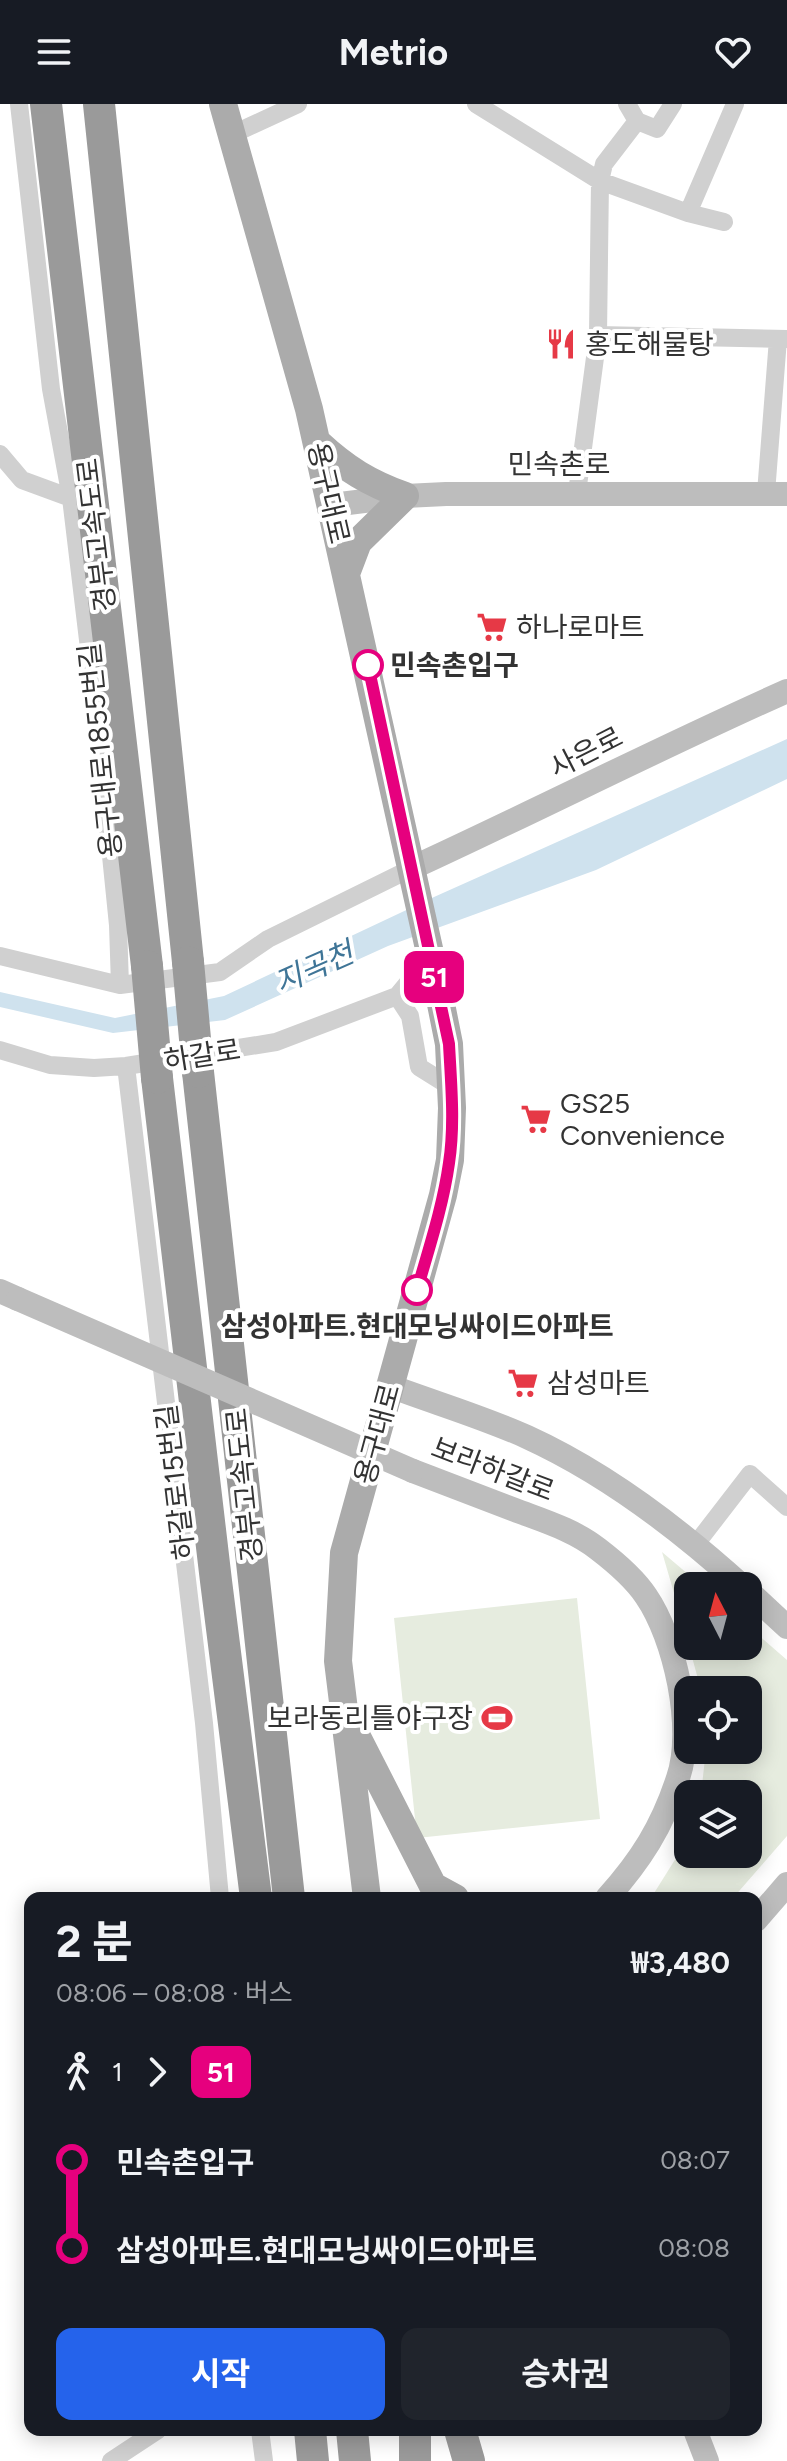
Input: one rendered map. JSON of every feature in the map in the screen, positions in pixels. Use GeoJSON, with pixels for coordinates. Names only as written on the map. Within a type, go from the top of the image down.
{"type":"FeatureCollection","features":[{"type":"Feature","properties":{"kind":"highway","name":"경부고속도로"},"geometry":{"type":"LineString","coordinates":[[46,104],[147,966],[157,1078],[255,1892]]}},
{"type":"Feature","properties":{"kind":"highway","name":"경부고속도로"},"geometry":{"type":"LineString","coordinates":[[99,104],[198,1072],[288,1892]]}},
{"type":"Feature","properties":{"kind":"highway"},"geometry":{"type":"LineString","coordinates":[[311,2436],[313,2461]]}},
{"type":"Feature","properties":{"kind":"highway"},"geometry":{"type":"LineString","coordinates":[[353,2436],[355,2461]]}},
{"type":"Feature","properties":{"kind":"highway"},"geometry":{"type":"LineString","coordinates":[[415,2436],[415,2461]]}},
{"type":"Feature","properties":{"kind":"highway"},"geometry":{"type":"LineString","coordinates":[[444,2436],[448,2461]]}},
{"type":"Feature","properties":{"kind":"highway"},"geometry":{"type":"LineString","coordinates":[[462,2436],[469,2461]]}},
{"type":"Feature","properties":{"kind":"main road","name":"용구대로"},"geometry":{"type":"LineString","coordinates":[[223,104],[318,443],[449,1044],[450,1160],[443,1195],[344,1553],[338,1661],[366,1892]]}},
{"type":"Feature","properties":{"kind":"main road"},"geometry":{"type":"LineString","coordinates":[[318,443],[345,468],[377,486],[405,496],[358,542],[347,571]]}},
{"type":"Feature","properties":{"kind":"main road","name":"민속촌로"},"geometry":{"type":"LineString","coordinates":[[332,505],[405,496],[776,494]]}},
{"type":"Feature","properties":{"kind":"main road","name":"사은로"},"geometry":{"type":"LineString","coordinates":[[414,878],[489,834],[671,743],[787,691]]}},
{"type":"Feature","properties":{"kind":"main road","name":"보라하갈로"},"geometry":{"type":"LineString","coordinates":[[9,1295],[413,1471],[567,1530],[597,1548],[625,1572],[646,1596],[662,1626],[674,1662],[684,1734],[680,1775],[658,1827],[638,1863],[612,1892]]}},
{"type":"Feature","properties":{"kind":"main road"},"geometry":{"type":"LineString","coordinates":[[390,1386],[550,1449],[618,1488],[696,1544],[727,1572]]}},
{"type":"Feature","properties":{"kind":"main road"},"geometry":{"type":"LineString","coordinates":[[762,1604],[787,1627]]}},
{"type":"Feature","properties":{"kind":"main road"},"geometry":{"type":"LineString","coordinates":[[342,1704],[433,1886],[444,1892]]}},
{"type":"Feature","properties":{"kind":"main road"},"geometry":{"type":"LineString","coordinates":[[762,1913],[787,1884]]}},
{"type":"Feature","properties":{"kind":"main road"},"geometry":{"type":"LineString","coordinates":[[697,2436],[707,2461]]}},
{"type":"Feature","properties":{"kind":"street","name":"용구대로1855번길"},"geometry":{"type":"LineString","coordinates":[[19,104],[51,389],[71,498],[118,925],[120,985]]}},
{"type":"Feature","properties":{"kind":"street"},"geometry":{"type":"LineString","coordinates":[[231,135],[298,104]]}},
{"type":"Feature","properties":{"kind":"street"},"geometry":{"type":"LineString","coordinates":[[476,104],[600,181],[688,213],[724,222]]}},
{"type":"Feature","properties":{"kind":"street"},"geometry":{"type":"LineString","coordinates":[[627,104],[637,121],[657,129],[673,104]]}},
{"type":"Feature","properties":{"kind":"street"},"geometry":{"type":"LineString","coordinates":[[688,213],[735,104]]}},
{"type":"Feature","properties":{"kind":"street"},"geometry":{"type":"LineString","coordinates":[[577,493],[598,335],[600,181],[604,164],[637,121]]}},
{"type":"Feature","properties":{"kind":"street"},"geometry":{"type":"LineString","coordinates":[[598,335],[782,339],[776,494]]}},
{"type":"Feature","properties":{"kind":"street"},"geometry":{"type":"LineString","coordinates":[[0,454],[22,480],[71,498]]}},
{"type":"Feature","properties":{"kind":"street"},"geometry":{"type":"LineString","coordinates":[[0,956],[120,985],[220,972],[268,939],[414,878]]}},
{"type":"Feature","properties":{"kind":"street"},"geometry":{"type":"LineString","coordinates":[[432,965],[397,996],[410,1016],[419,1067],[451,1087]]}},
{"type":"Feature","properties":{"kind":"street","name":"하갈로"},"geometry":{"type":"LineString","coordinates":[[0,1050],[50,1065],[94,1068],[126,1066],[276,1042],[397,996]]}},
{"type":"Feature","properties":{"kind":"street","name":"하갈로15번길"},"geometry":{"type":"LineString","coordinates":[[126,1066],[204,1723],[219,1892]]}},
{"type":"Feature","properties":{"kind":"street"},"geometry":{"type":"LineString","coordinates":[[696,1544],[750,1474],[787,1507]]}},
{"type":"Feature","properties":{"kind":"street"},"geometry":{"type":"LineString","coordinates":[[111,2461],[149,2436]]}},
{"type":"Feature","properties":{"kind":"street"},"geometry":{"type":"LineString","coordinates":[[261,2436],[264,2461]]}},
{"type":"Feature","properties":{"kind":"shaded area"},"geometry":{"type":"Polygon","coordinates":[[[662,1552],[686,1572],[674,1572],[674,1593],[662,1552]]]}},
{"type":"Feature","properties":{"kind":"shaded area","name":"보라동리틀야구장"},"geometry":{"type":"Polygon","coordinates":[[[577,1598],[600,1819],[417,1838],[394,1618],[577,1598]]]}},
{"type":"Feature","properties":{"kind":"shaded area"},"geometry":{"type":"Polygon","coordinates":[[[762,1638],[787,1660],[787,1836],[762,1865],[762,1780],[703,1780],[704,1764],[762,1764],[762,1676],[697,1676],[693,1660],[762,1660],[762,1638]]]}},
{"type":"Feature","properties":{"kind":"shaded area"},"geometry":{"type":"Polygon","coordinates":[[[674,1861],[674,1868],[759,1868],[738,1892],[655,1892],[674,1861]]]}},
{"type":"Feature","properties":{"kind":"water","name":"지곡천"},"geometry":{"type":"Polygon","coordinates":[[[787,739],[787,779],[596,870],[388,946],[225,1020],[113,1033],[0,1007],[0,992],[115,1018],[224,996],[434,897],[787,739]]]}},
{"type":"Feature","properties":{"kind":"bus line","name":"51"},"geometry":{"type":"LineString","coordinates":[[368,665],[449,1044],[452,1108],[450,1160],[417,1290]]}},
{"type":"Feature","properties":{"kind":"place","name":"홍도해물탕"},"geometry":{"type":"Point","coordinates":[561,344]}},
{"type":"Feature","properties":{"kind":"place","name":"하나로마트"},"geometry":{"type":"Point","coordinates":[492,627]}},
{"type":"Feature","properties":{"kind":"place","name":"민속촌입구"},"geometry":{"type":"Point","coordinates":[368,665]}},
{"type":"Feature","properties":{"kind":"place","name":"GS25 Convenience"},"geometry":{"type":"Point","coordinates":[536,1119]}},
{"type":"Feature","properties":{"kind":"place","name":"삼성아파트.현대모닝싸이드아파트"},"geometry":{"type":"Point","coordinates":[417,1290]}},
{"type":"Feature","properties":{"kind":"place","name":"삼성마트"},"geometry":{"type":"Point","coordinates":[523,1383]}},
{"type":"Feature","properties":{"kind":"place","name":"보라동리틀야구장"},"geometry":{"type":"Point","coordinates":[497,1718]}}]}
